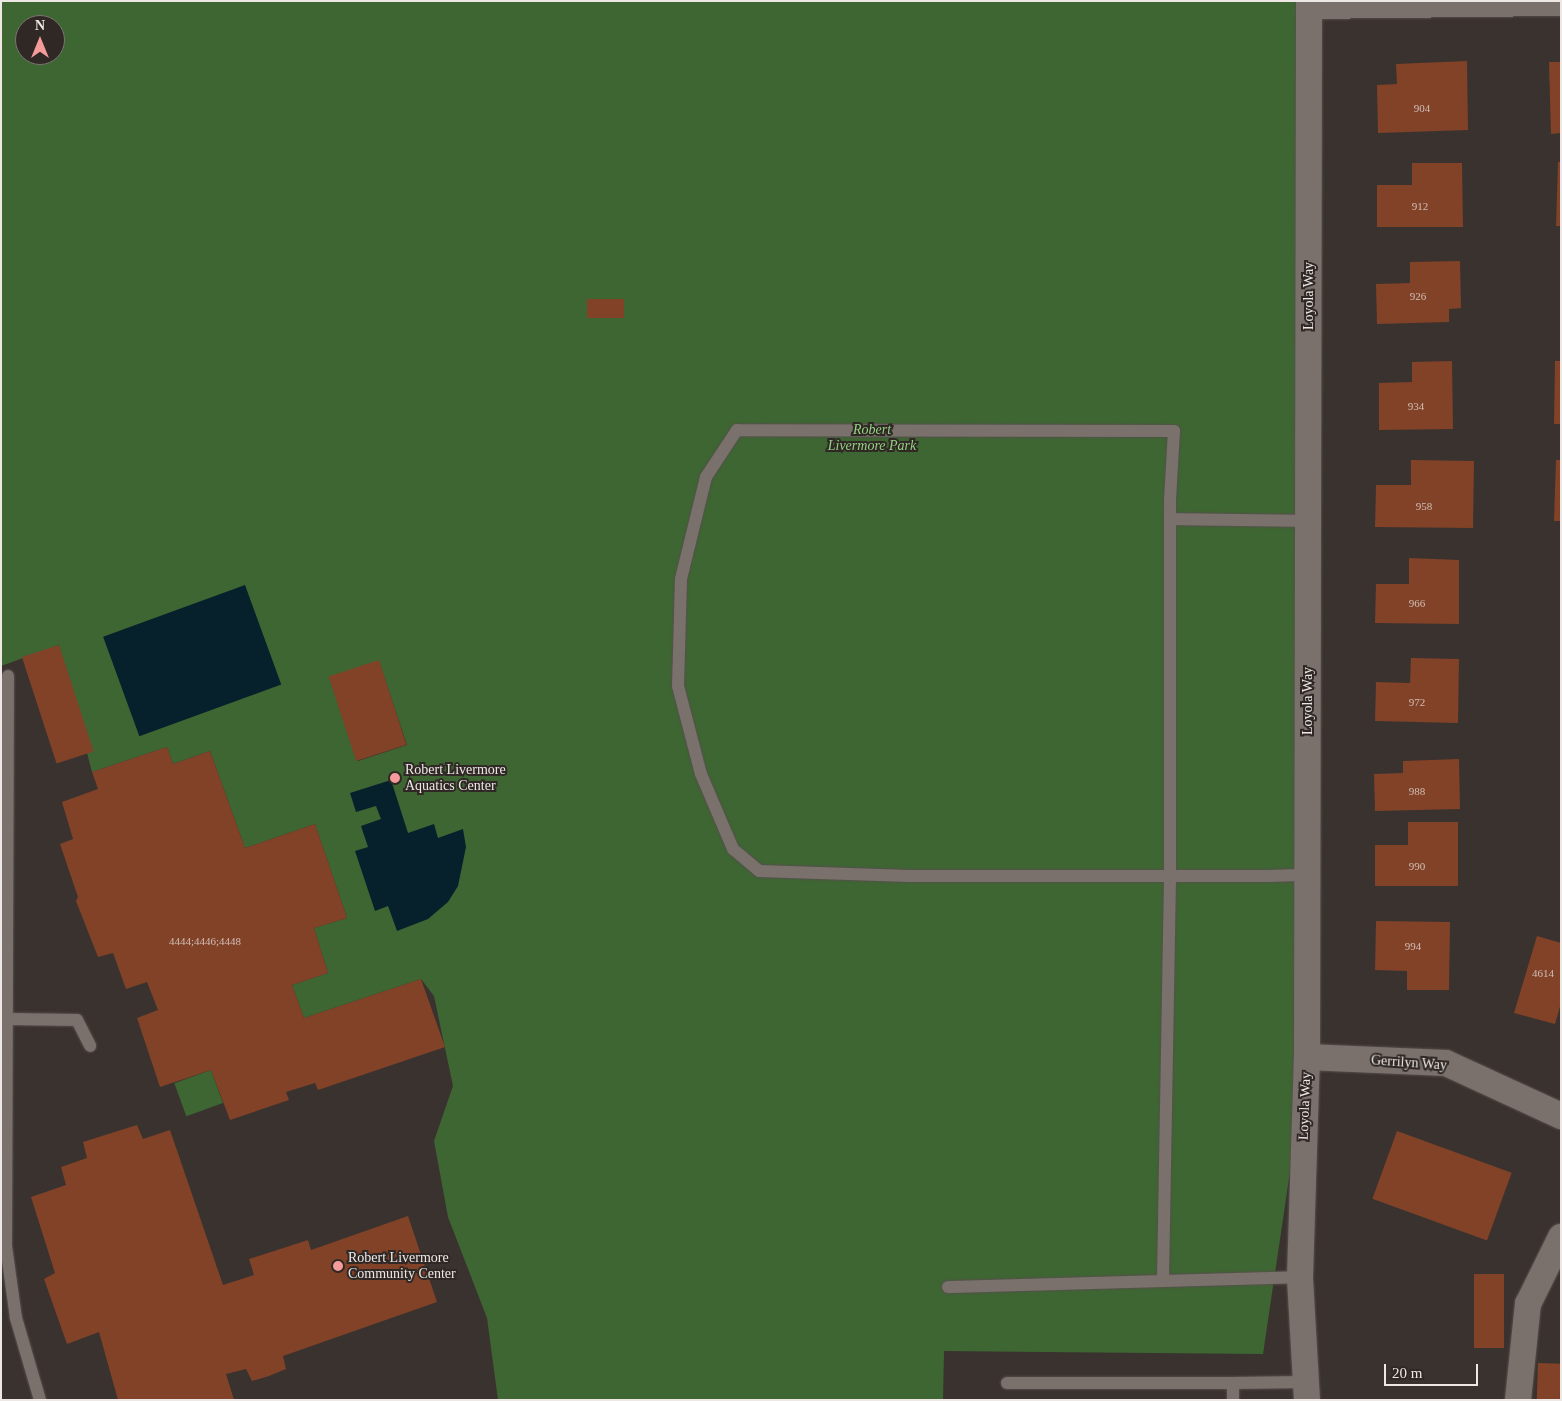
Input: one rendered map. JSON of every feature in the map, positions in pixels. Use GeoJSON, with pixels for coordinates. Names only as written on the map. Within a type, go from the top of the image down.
{"type":"FeatureCollection","features":[{"type":"Feature","properties":{"kind":"street"},"geometry":{"type":"LineString","coordinates":[[1309,4],[1561,3]]}},
{"type":"Feature","properties":{"kind":"street","name":"Loyola Way"},"geometry":{"type":"LineString","coordinates":[[1307,1391],[1300,1277],[1307,1057],[1309,4]]}},
{"type":"Feature","properties":{"kind":"street","name":"Gerrilyn Way"},"geometry":{"type":"LineString","coordinates":[[1307,1057],[1446,1063],[1561,1116]]}},
{"type":"Feature","properties":{"kind":"street"},"geometry":{"type":"LineString","coordinates":[[1518,1400],[1528,1304],[1559,1245]]}},
{"type":"Feature","properties":{"kind":"lane"},"geometry":{"type":"LineString","coordinates":[[1163,1280],[1170,876],[1170,519],[1174,431],[737,430],[706,477],[682,579],[678,686],[701,774],[734,849],[759,871],[909,876],[1170,876],[1307,876]]}},
{"type":"Feature","properties":{"kind":"lane"},"geometry":{"type":"LineString","coordinates":[[1170,519],[1308,521]]}},
{"type":"Feature","properties":{"kind":"lane"},"geometry":{"type":"LineString","coordinates":[[8,676],[7,1255],[16,1318],[40,1400]]}},
{"type":"Feature","properties":{"kind":"lane"},"geometry":{"type":"LineString","coordinates":[[8,1019],[77,1020],[90,1046]]}},
{"type":"Feature","properties":{"kind":"lane"},"geometry":{"type":"LineString","coordinates":[[948,1287],[1300,1277]]}},
{"type":"Feature","properties":{"kind":"lane"},"geometry":{"type":"LineString","coordinates":[[1007,1383],[1233,1383],[1307,1391]]}},
{"type":"Feature","properties":{"kind":"lane"},"geometry":{"type":"LineString","coordinates":[[1233,1383],[1233,1400]]}},
{"type":"Feature","properties":{"kind":"green space","name":"Robert Livermore Park"},"geometry":{"type":"Polygon","coordinates":[[[1,1],[1309,1],[1307,1057],[1263,1354],[944,1351],[943,1400],[498,1400],[487,1318],[448,1217],[434,1141],[453,1086],[434,996],[421,979],[304,1018],[292,985],[328,973],[314,928],[347,918],[315,824],[245,848],[210,751],[173,764],[167,747],[92,772],[59,645],[1,666],[1,1]],[[379,661],[329,677],[358,761],[407,745],[379,661]]]}},
{"type":"Feature","properties":{"kind":"green space"},"geometry":{"type":"Polygon","coordinates":[[[211,1070],[223,1103],[186,1116],[174,1083],[211,1070]]]}},
{"type":"Feature","properties":{"kind":"water"},"geometry":{"type":"Polygon","coordinates":[[[245,585],[281,685],[139,736],[103,637],[245,585]]]}},
{"type":"Feature","properties":{"kind":"water"},"geometry":{"type":"Polygon","coordinates":[[[391,780],[408,833],[434,824],[438,838],[463,829],[466,847],[458,886],[448,902],[428,919],[397,931],[388,906],[375,911],[355,851],[368,847],[361,826],[381,819],[376,806],[356,812],[350,793],[391,780]]]}},
{"type":"Feature","properties":{"kind":"building"},"geometry":{"type":"Polygon","coordinates":[[[1467,61],[1468,130],[1378,133],[1377,85],[1397,84],[1396,64],[1467,61]]]}},
{"type":"Feature","properties":{"kind":"building"},"geometry":{"type":"Polygon","coordinates":[[[1549,62],[1561,62],[1561,133],[1551,134],[1549,62]]]}},
{"type":"Feature","properties":{"kind":"building"},"geometry":{"type":"Polygon","coordinates":[[[1558,162],[1561,162],[1561,226],[1556,226],[1558,162]]]}},
{"type":"Feature","properties":{"kind":"building"},"geometry":{"type":"Polygon","coordinates":[[[1412,163],[1462,163],[1463,227],[1377,227],[1377,185],[1412,185],[1412,163]]]}},
{"type":"Feature","properties":{"kind":"building"},"geometry":{"type":"Polygon","coordinates":[[[1460,261],[1461,308],[1449,309],[1449,322],[1377,324],[1376,284],[1410,283],[1410,262],[1460,261]]]}},
{"type":"Feature","properties":{"kind":"building"},"geometry":{"type":"Polygon","coordinates":[[[587,299],[624,299],[624,318],[587,318],[587,299]]]}},
{"type":"Feature","properties":{"kind":"building"},"geometry":{"type":"Polygon","coordinates":[[[1452,361],[1453,429],[1379,430],[1379,383],[1412,382],[1412,362],[1452,361]]]}},
{"type":"Feature","properties":{"kind":"building"},"geometry":{"type":"Polygon","coordinates":[[[1555,361],[1561,361],[1561,424],[1554,424],[1555,361]]]}},
{"type":"Feature","properties":{"kind":"building"},"geometry":{"type":"Polygon","coordinates":[[[1411,460],[1474,461],[1473,528],[1375,527],[1376,485],[1411,485],[1411,460]]]}},
{"type":"Feature","properties":{"kind":"building"},"geometry":{"type":"Polygon","coordinates":[[[1556,460],[1561,460],[1561,521],[1554,521],[1556,460]]]}},
{"type":"Feature","properties":{"kind":"building"},"geometry":{"type":"Polygon","coordinates":[[[1409,558],[1459,560],[1459,624],[1375,623],[1376,584],[1409,584],[1409,558]]]}},
{"type":"Feature","properties":{"kind":"building"},"geometry":{"type":"Polygon","coordinates":[[[59,645],[94,752],[57,764],[22,657],[59,645]]]}},
{"type":"Feature","properties":{"kind":"building"},"geometry":{"type":"Polygon","coordinates":[[[1411,658],[1459,659],[1458,723],[1375,721],[1376,682],[1410,683],[1411,658]]]}},
{"type":"Feature","properties":{"kind":"building"},"geometry":{"type":"Polygon","coordinates":[[[379,660],[407,745],[356,761],[329,676],[379,660]]]}},
{"type":"Feature","properties":{"kind":"building"},"geometry":{"type":"Polygon","coordinates":[[[167,747],[173,764],[210,751],[245,848],[315,824],[347,918],[314,928],[328,973],[292,985],[304,1018],[421,979],[445,1047],[318,1090],[315,1083],[286,1092],[289,1100],[230,1120],[211,1070],[160,1087],[137,1018],[158,1010],[147,982],[126,989],[113,953],[98,957],[76,901],[78,897],[60,844],[73,839],[62,802],[98,789],[92,772],[167,747]]]}},
{"type":"Feature","properties":{"kind":"building"},"geometry":{"type":"Polygon","coordinates":[[[1459,759],[1460,809],[1375,811],[1374,774],[1403,773],[1403,761],[1459,759]]]}},
{"type":"Feature","properties":{"kind":"building"},"geometry":{"type":"Polygon","coordinates":[[[1408,822],[1458,822],[1458,886],[1375,886],[1375,845],[1408,845],[1408,822]]]}},
{"type":"Feature","properties":{"kind":"building"},"geometry":{"type":"Polygon","coordinates":[[[1376,921],[1450,922],[1449,990],[1407,990],[1407,971],[1375,970],[1376,921]]]}},
{"type":"Feature","properties":{"kind":"building"},"geometry":{"type":"Polygon","coordinates":[[[1537,936],[1561,943],[1561,1003],[1555,1024],[1514,1013],[1537,936]]]}},
{"type":"Feature","properties":{"kind":"building","name":"Robert Livermore Community Center"},"geometry":{"type":"Polygon","coordinates":[[[137,1125],[143,1139],[170,1130],[223,1285],[254,1275],[249,1259],[308,1240],[311,1250],[408,1216],[437,1302],[283,1356],[286,1369],[269,1376],[252,1381],[246,1369],[226,1374],[234,1400],[118,1400],[99,1332],[67,1344],[44,1279],[55,1273],[31,1197],[66,1185],[61,1167],[87,1158],[83,1142],[137,1125]]]}},
{"type":"Feature","properties":{"kind":"building"},"geometry":{"type":"Polygon","coordinates":[[[1397,1131],[1512,1173],[1487,1240],[1372,1199],[1397,1131]]]}},
{"type":"Feature","properties":{"kind":"building"},"geometry":{"type":"Polygon","coordinates":[[[1474,1274],[1504,1274],[1504,1348],[1474,1348],[1474,1274]]]}},
{"type":"Feature","properties":{"kind":"building"},"geometry":{"type":"Polygon","coordinates":[[[1538,1363],[1561,1364],[1560,1400],[1537,1400],[1538,1363]]]}},
{"type":"Feature","properties":{"kind":"place","name":"Robert Livermore Aquatics Center"},"geometry":{"type":"Point","coordinates":[395,778]}},
{"type":"Feature","properties":{"kind":"place","name":"Robert Livermore Community Center"},"geometry":{"type":"Point","coordinates":[338,1266]}}]}
